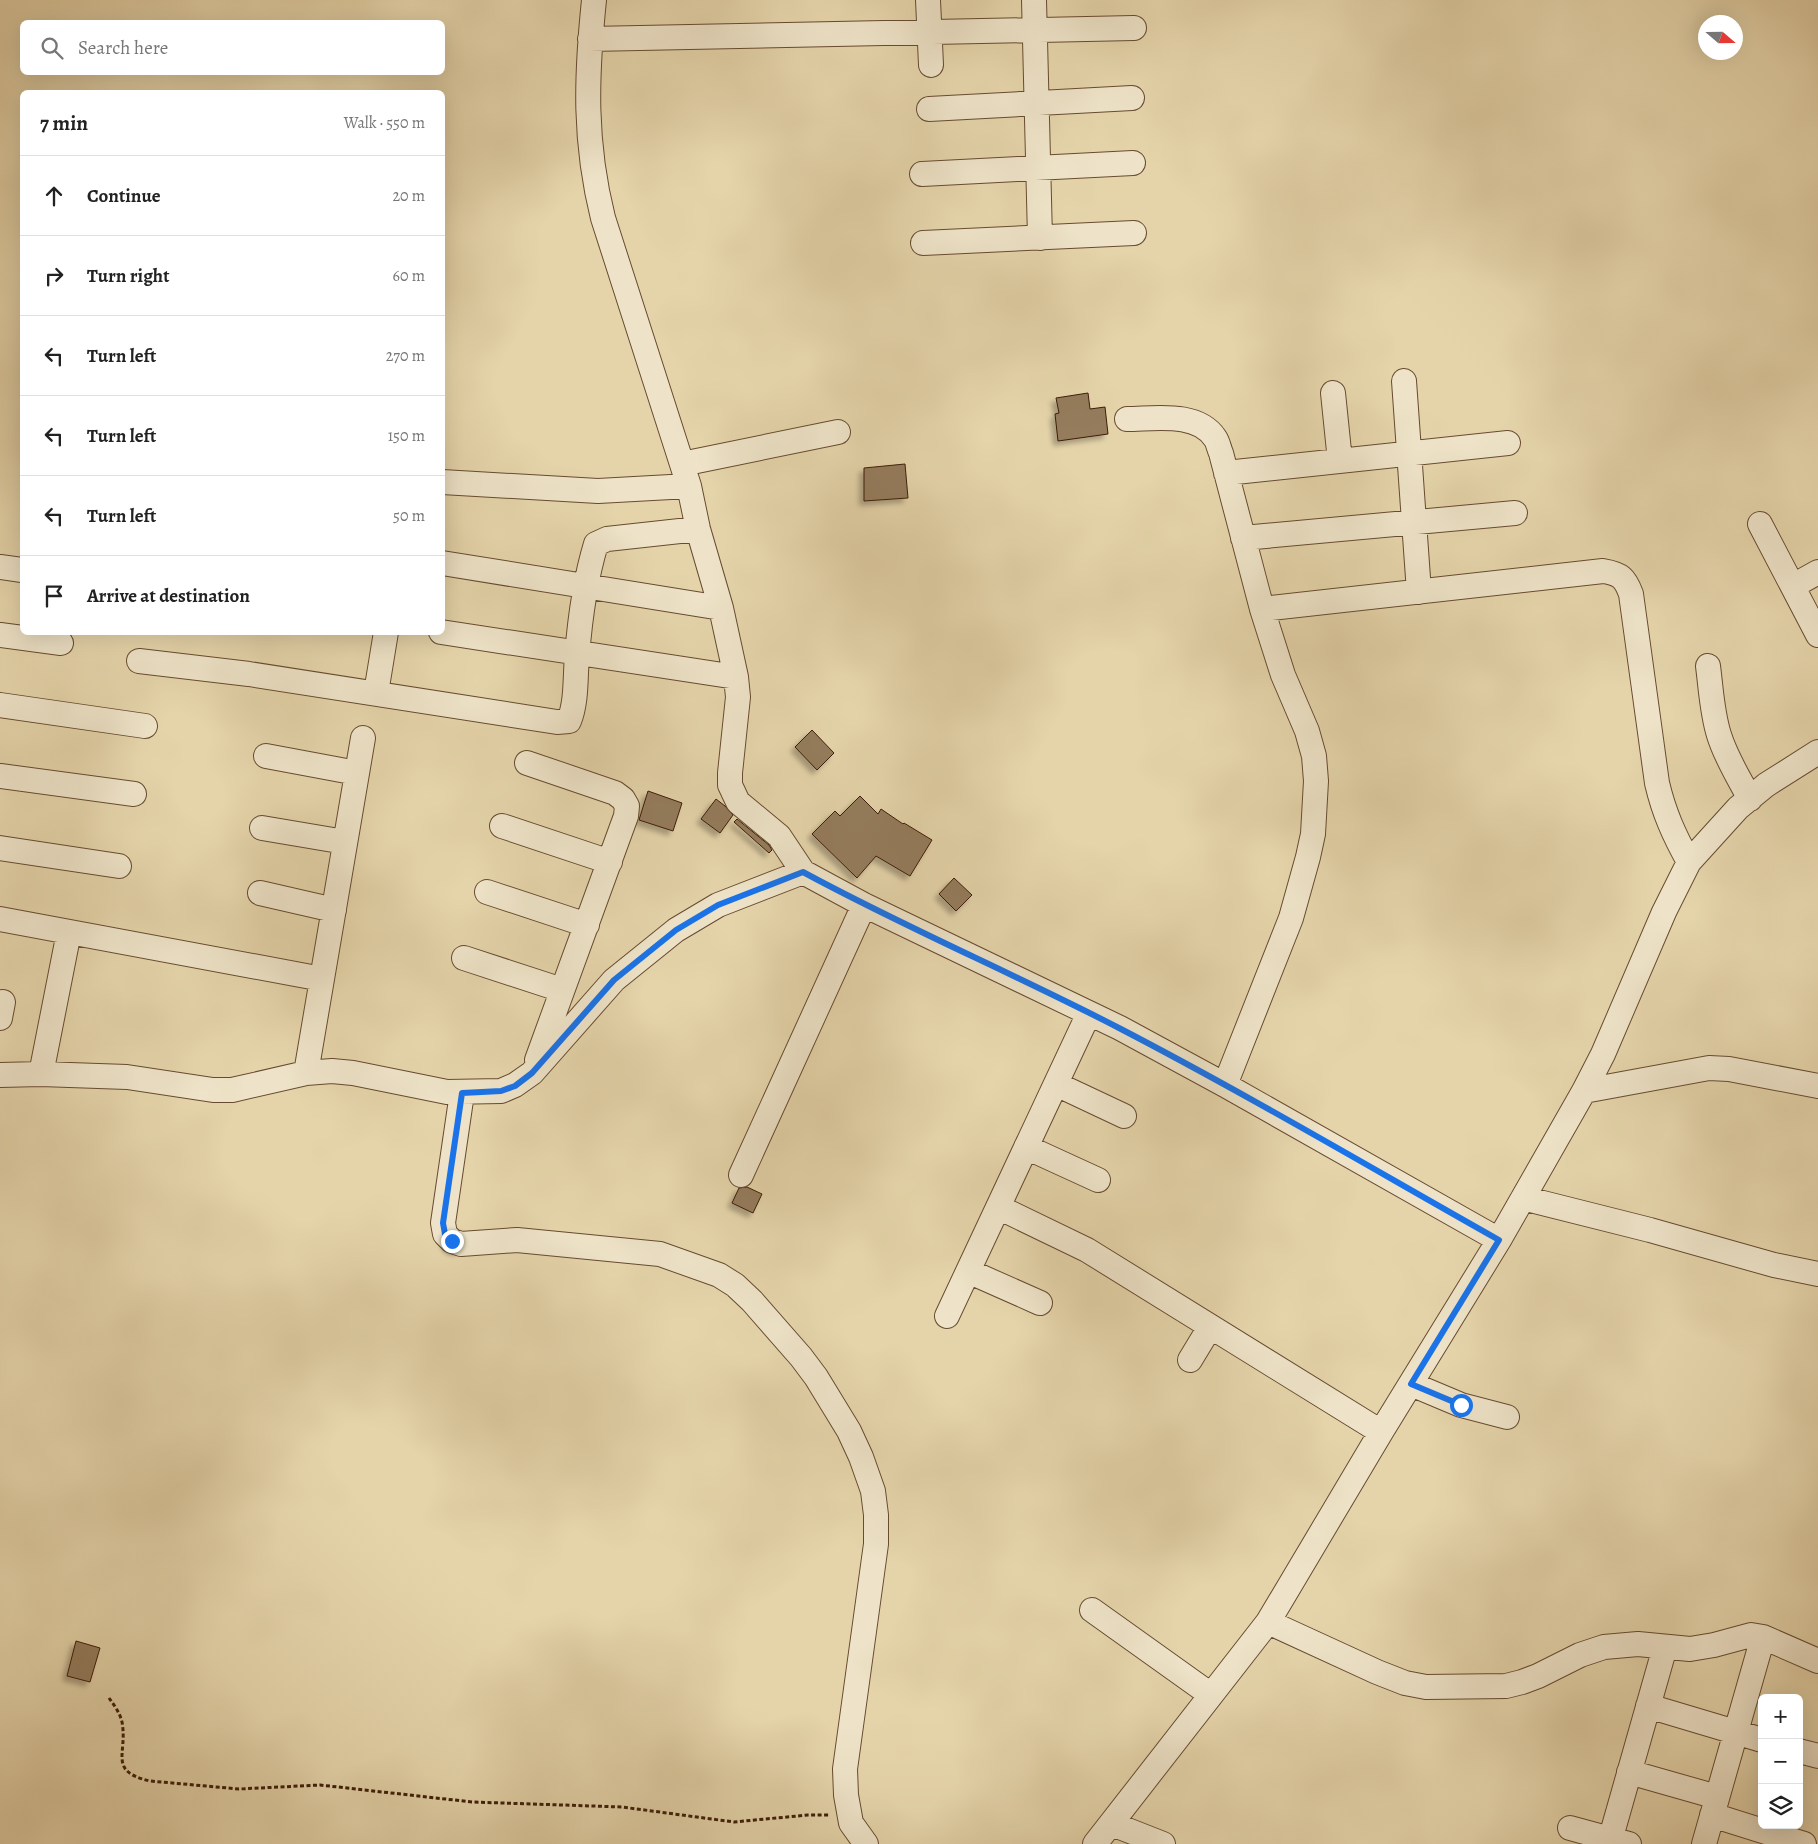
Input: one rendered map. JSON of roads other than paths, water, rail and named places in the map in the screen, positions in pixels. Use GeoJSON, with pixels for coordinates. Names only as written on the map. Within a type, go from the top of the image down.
{"type":"FeatureCollection","features":[{"type":"Feature","properties":{"kind":"street"},"geometry":{"type":"LineString","coordinates":[[594,0],[587,109],[597,192],[603,218],[689,486],[698,530],[721,608],[736,677],[738,697],[730,773],[730,785],[738,802],[779,836],[803,872],[864,905],[1089,1013],[1225,1085],[1499,1240]]}},
{"type":"Feature","properties":{"kind":"street"},"geometry":{"type":"LineString","coordinates":[[928,0],[931,65]]}},
{"type":"Feature","properties":{"kind":"street"},"geometry":{"type":"LineString","coordinates":[[1034,0],[1040,238]]}},
{"type":"Feature","properties":{"kind":"street"},"geometry":{"type":"LineString","coordinates":[[590,40],[1134,28]]}},
{"type":"Feature","properties":{"kind":"street"},"geometry":{"type":"LineString","coordinates":[[929,108],[1132,98]]}},
{"type":"Feature","properties":{"kind":"street"},"geometry":{"type":"LineString","coordinates":[[922,174],[1133,163]]}},
{"type":"Feature","properties":{"kind":"street"},"geometry":{"type":"LineString","coordinates":[[923,243],[1134,233]]}},
{"type":"Feature","properties":{"kind":"street"},"geometry":{"type":"LineString","coordinates":[[1404,381],[1419,592]]}},
{"type":"Feature","properties":{"kind":"street"},"geometry":{"type":"LineString","coordinates":[[1333,393],[1340,461]]}},
{"type":"Feature","properties":{"kind":"street"},"geometry":{"type":"LineString","coordinates":[[1127,419],[1177,419],[1191,421],[1204,428],[1215,438],[1262,609],[1283,675],[1307,731],[1314,756],[1316,781],[1315,812],[1308,857],[1291,918],[1225,1085]]}},
{"type":"Feature","properties":{"kind":"street"},"geometry":{"type":"LineString","coordinates":[[682,464],[838,432]]}},
{"type":"Feature","properties":{"kind":"street"},"geometry":{"type":"LineString","coordinates":[[1226,473],[1508,443]]}},
{"type":"Feature","properties":{"kind":"street"},"geometry":{"type":"LineString","coordinates":[[445,482],[598,491],[689,486]]}},
{"type":"Feature","properties":{"kind":"street"},"geometry":{"type":"LineString","coordinates":[[1243,538],[1515,513]]}},
{"type":"Feature","properties":{"kind":"street"},"geometry":{"type":"LineString","coordinates":[[1760,524],[1818,635]]}},
{"type":"Feature","properties":{"kind":"street"},"geometry":{"type":"LineString","coordinates":[[139,661],[376,692],[558,722],[569,721],[573,710],[586,586],[596,544],[607,540],[698,530]]}},
{"type":"Feature","properties":{"kind":"street"},"geometry":{"type":"LineString","coordinates":[[445,563],[721,608]]}},
{"type":"Feature","properties":{"kind":"street"},"geometry":{"type":"LineString","coordinates":[[0,567],[20,570]]}},
{"type":"Feature","properties":{"kind":"street"},"geometry":{"type":"LineString","coordinates":[[1262,609],[1604,571],[1616,573],[1626,582],[1631,594],[1661,803],[1668,823],[1689,862]]}},
{"type":"Feature","properties":{"kind":"street"},"geometry":{"type":"LineString","coordinates":[[1792,586],[1818,572]]}},
{"type":"Feature","properties":{"kind":"street"},"geometry":{"type":"LineString","coordinates":[[445,632],[736,677]]}},
{"type":"Feature","properties":{"kind":"street"},"geometry":{"type":"LineString","coordinates":[[0,635],[61,643]]}},
{"type":"Feature","properties":{"kind":"street"},"geometry":{"type":"LineString","coordinates":[[376,692],[386,635]]}},
{"type":"Feature","properties":{"kind":"street"},"geometry":{"type":"LineString","coordinates":[[1708,666],[1715,720],[1720,736],[1727,756],[1750,799]]}},
{"type":"Feature","properties":{"kind":"street"},"geometry":{"type":"LineString","coordinates":[[0,705],[145,726]]}},
{"type":"Feature","properties":{"kind":"street"},"geometry":{"type":"LineString","coordinates":[[306,1073],[363,738]]}},
{"type":"Feature","properties":{"kind":"street"},"geometry":{"type":"LineString","coordinates":[[1095,1844],[1268,1622],[1381,1432],[1499,1240],[1584,1091],[1603,1054],[1664,912],[1689,862],[1738,808],[1766,785],[1816,755]]}},
{"type":"Feature","properties":{"kind":"street"},"geometry":{"type":"LineString","coordinates":[[266,756],[357,773]]}},
{"type":"Feature","properties":{"kind":"street"},"geometry":{"type":"LineString","coordinates":[[527,763],[614,793],[623,799],[627,806],[626,816],[610,862],[532,1073]]}},
{"type":"Feature","properties":{"kind":"street"},"geometry":{"type":"LineString","coordinates":[[0,776],[134,794]]}},
{"type":"Feature","properties":{"kind":"street"},"geometry":{"type":"LineString","coordinates":[[502,826],[610,862]]}},
{"type":"Feature","properties":{"kind":"street"},"geometry":{"type":"LineString","coordinates":[[262,828],[345,842]]}},
{"type":"Feature","properties":{"kind":"street"},"geometry":{"type":"LineString","coordinates":[[0,848],[119,866]]}},
{"type":"Feature","properties":{"kind":"street"},"geometry":{"type":"LineString","coordinates":[[0,1075],[41,1074],[127,1078],[213,1090],[232,1090],[306,1073],[332,1071],[353,1073],[447,1092],[501,1091],[515,1086],[532,1073],[614,980],[676,930],[718,905],[803,872]]}},
{"type":"Feature","properties":{"kind":"street"},"geometry":{"type":"LineString","coordinates":[[487,892],[587,925]]}},
{"type":"Feature","properties":{"kind":"street"},"geometry":{"type":"LineString","coordinates":[[260,894],[334,910]]}},
{"type":"Feature","properties":{"kind":"street"},"geometry":{"type":"LineString","coordinates":[[741,1175],[864,905]]}},
{"type":"Feature","properties":{"kind":"street"},"geometry":{"type":"LineString","coordinates":[[0,919],[322,979]]}},
{"type":"Feature","properties":{"kind":"street"},"geometry":{"type":"LineString","coordinates":[[41,1074],[69,932]]}},
{"type":"Feature","properties":{"kind":"street"},"geometry":{"type":"LineString","coordinates":[[464,958],[562,990]]}},
{"type":"Feature","properties":{"kind":"street"},"geometry":{"type":"LineString","coordinates":[[947,1316],[1089,1013]]}},
{"type":"Feature","properties":{"kind":"street"},"geometry":{"type":"LineString","coordinates":[[1584,1091],[1709,1068],[1729,1069],[1818,1086]]}},
{"type":"Feature","properties":{"kind":"street"},"geometry":{"type":"LineString","coordinates":[[1056,1084],[1124,1116]]}},
{"type":"Feature","properties":{"kind":"street"},"geometry":{"type":"LineString","coordinates":[[462,1093],[443,1223],[445,1234],[452,1241],[462,1244],[517,1240],[660,1254],[719,1275],[735,1285],[752,1301],[801,1357],[816,1377],[849,1431],[873,1491],[876,1515],[876,1544],[845,1769],[846,1794],[852,1823],[866,1844]]}},
{"type":"Feature","properties":{"kind":"street"},"geometry":{"type":"LineString","coordinates":[[1026,1147],[1098,1180]]}},
{"type":"Feature","properties":{"kind":"street"},"geometry":{"type":"LineString","coordinates":[[1523,1198],[1650,1230],[1774,1265],[1818,1274]]}},
{"type":"Feature","properties":{"kind":"street"},"geometry":{"type":"LineString","coordinates":[[998,1207],[1087,1250],[1381,1432]]}},
{"type":"Feature","properties":{"kind":"street"},"geometry":{"type":"LineString","coordinates":[[968,1270],[1040,1303]]}},
{"type":"Feature","properties":{"kind":"street"},"geometry":{"type":"LineString","coordinates":[[1190,1360],[1210,1327]]}},
{"type":"Feature","properties":{"kind":"street"},"geometry":{"type":"LineString","coordinates":[[1411,1384],[1461,1405],[1507,1417]]}},
{"type":"Feature","properties":{"kind":"street"},"geometry":{"type":"LineString","coordinates":[[1092,1610],[1211,1694]]}},
{"type":"Feature","properties":{"kind":"street"},"geometry":{"type":"LineString","coordinates":[[1268,1622],[1376,1672],[1405,1683],[1426,1687],[1506,1686],[1538,1676],[1580,1655],[1604,1647],[1638,1644],[1690,1649],[1751,1635],[1763,1637],[1818,1661]]}},
{"type":"Feature","properties":{"kind":"street"},"geometry":{"type":"LineString","coordinates":[[1704,1844],[1763,1637]]}},
{"type":"Feature","properties":{"kind":"street"},"geometry":{"type":"LineString","coordinates":[[1570,1828],[1616,1842],[1629,1772],[1664,1647]]}},
{"type":"Feature","properties":{"kind":"street"},"geometry":{"type":"LineString","coordinates":[[1648,1706],[1759,1739]]}},
{"type":"Feature","properties":{"kind":"street"},"geometry":{"type":"LineString","coordinates":[[1803,1752],[1818,1756]]}},
{"type":"Feature","properties":{"kind":"street"},"geometry":{"type":"LineString","coordinates":[[1629,1772],[1804,1844]]}},
{"type":"Feature","properties":{"kind":"street"},"geometry":{"type":"LineString","coordinates":[[1112,1824],[1162,1844]]}}]}
